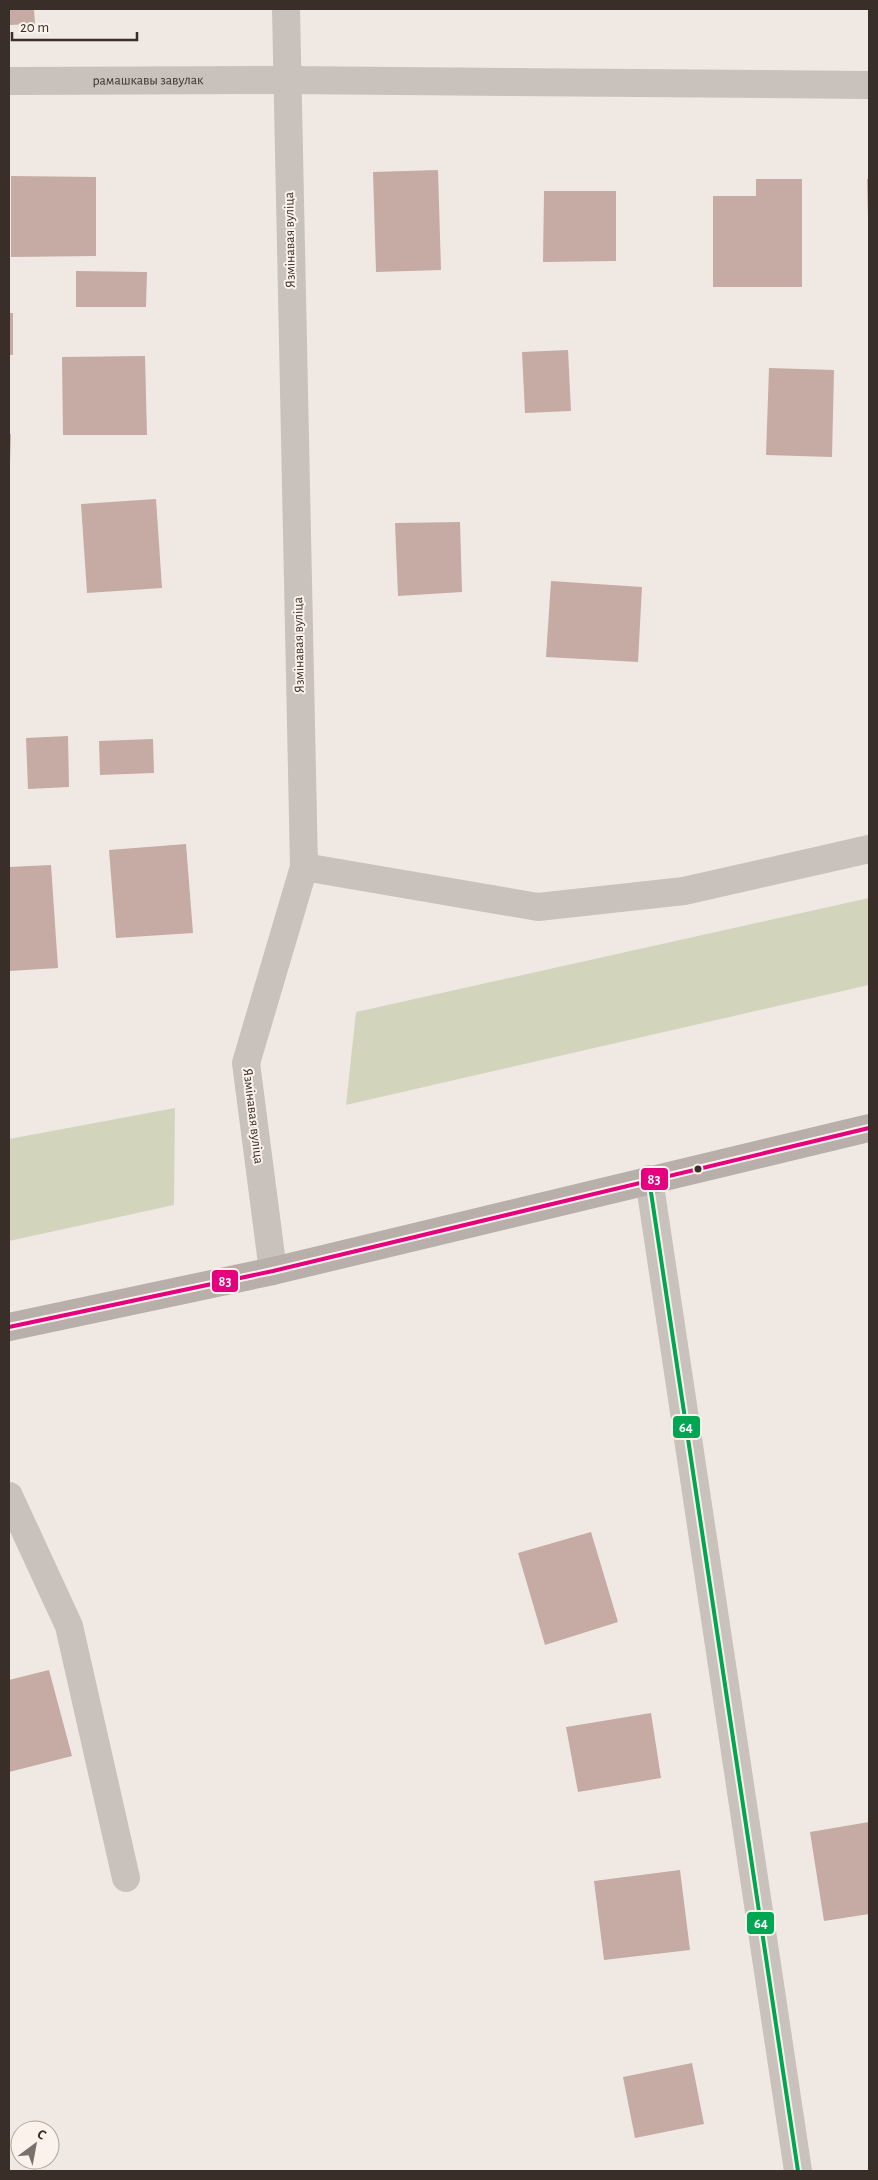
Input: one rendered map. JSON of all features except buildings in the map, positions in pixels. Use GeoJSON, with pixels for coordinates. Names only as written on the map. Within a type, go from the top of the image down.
{"type":"FeatureCollection","features":[{"type":"Feature","properties":{"kind":"main road"},"geometry":{"type":"LineString","coordinates":[[9,1327],[273,1271],[649,1179],[869,1128]]}},
{"type":"Feature","properties":{"kind":"street","name":"Язмінавая вуліца"},"geometry":{"type":"LineString","coordinates":[[273,1271],[246,1063],[304,867],[286,9]]}},
{"type":"Feature","properties":{"kind":"street","name":"рамашкавы завулак"},"geometry":{"type":"LineString","coordinates":[[9,81],[287,80],[869,85]]}},
{"type":"Feature","properties":{"kind":"street"},"geometry":{"type":"LineString","coordinates":[[304,867],[538,907],[684,891],[869,849]]}},
{"type":"Feature","properties":{"kind":"street"},"geometry":{"type":"LineString","coordinates":[[649,1179],[798,2171]]}},
{"type":"Feature","properties":{"kind":"street"},"geometry":{"type":"LineString","coordinates":[[9,1496],[69,1626],[126,1878]]}},
{"type":"Feature","properties":{"kind":"green space"},"geometry":{"type":"Polygon","coordinates":[[[869,898],[869,985],[346,1105],[356,1012],[869,898]]]}},
{"type":"Feature","properties":{"kind":"green space"},"geometry":{"type":"Polygon","coordinates":[[[175,1108],[174,1205],[9,1241],[9,1139],[175,1108]]]}},
{"type":"Feature","properties":{"kind":"transit line","name":"83"},"geometry":{"type":"LineString","coordinates":[[9,1327],[273,1271],[869,1128]]}},
{"type":"Feature","properties":{"kind":"transit line","name":"64"},"geometry":{"type":"LineString","coordinates":[[649,1179],[798,2171]]}}]}
